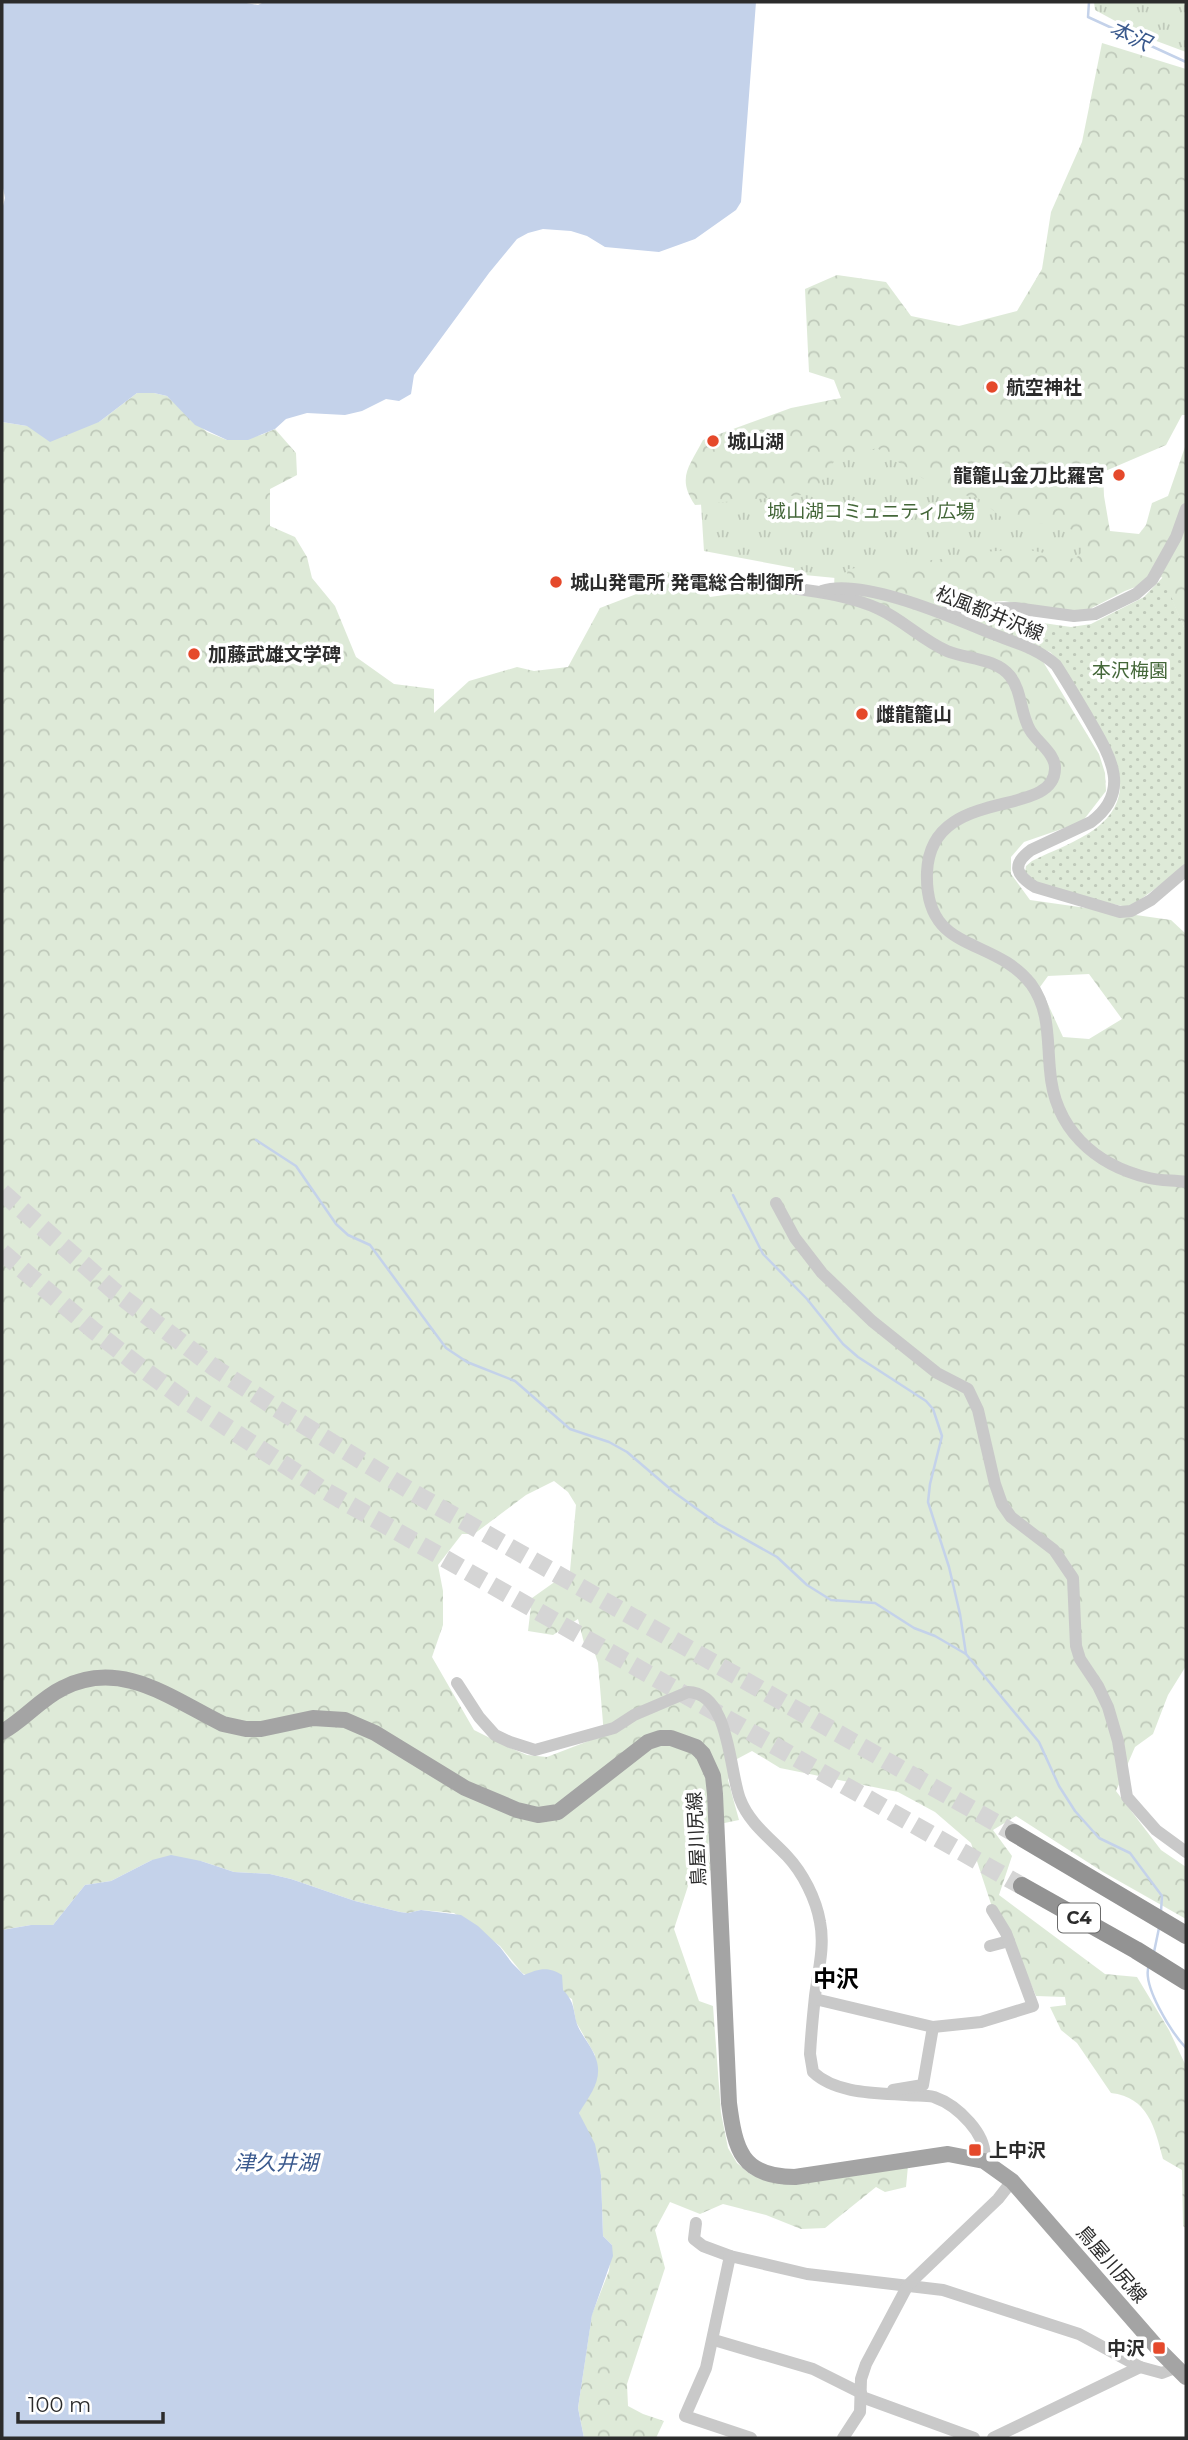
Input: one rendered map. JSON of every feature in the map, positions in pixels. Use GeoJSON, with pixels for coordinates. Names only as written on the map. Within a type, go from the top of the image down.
{"type":"FeatureCollection","features":[{"type":"Feature","properties":{"kind":"highway","name":"C4"},"geometry":{"type":"LineString","coordinates":[[1014,1833],[1183,1932]]}},
{"type":"Feature","properties":{"kind":"highway","name":"C4"},"geometry":{"type":"LineString","coordinates":[[1022,1886],[1179,1977]]}},
{"type":"Feature","properties":{"kind":"main road","name":"鳥屋川尻線"},"geometry":{"type":"LineString","coordinates":[[2,1732],[62,1688],[86,1679],[120,1677],[154,1688],[234,1728],[261,1729],[313,1718],[345,1720],[375,1733],[465,1788],[517,1810],[538,1815],[558,1811],[648,1742],[660,1738],[685,1742],[696,1748],[707,1761],[715,1794],[729,2103],[738,2150],[755,2168],[786,2177],[826,2174],[948,2154],[984,2161],[1012,2181],[1183,2370]]}},
{"type":"Feature","properties":{"kind":"street"},"geometry":{"type":"LineString","coordinates":[[942,613],[968,608],[1015,608],[1074,617],[1095,614],[1136,594],[1152,580],[1176,537],[1186,509]]}},
{"type":"Feature","properties":{"kind":"street","name":"松風都井沢線"},"geometry":{"type":"LineString","coordinates":[[820,592],[834,587],[855,590],[913,603],[942,613],[1047,656],[1064,677],[1107,751],[1113,767],[1114,785],[1108,806],[1091,822],[1023,856],[1018,864],[1019,874],[1024,880],[1035,887],[1120,912],[1140,908],[1186,870]]}},
{"type":"Feature","properties":{"kind":"street","name":"松風都井沢線"},"geometry":{"type":"LineString","coordinates":[[792,588],[820,592],[879,609],[948,651],[1000,667],[1015,684],[1028,727],[1053,758],[1056,766],[1054,777],[1038,792],[949,823],[932,846],[929,859],[930,904],[936,919],[948,931],[1023,975],[1037,993],[1045,1013],[1056,1105],[1080,1141],[1101,1157],[1136,1174],[1152,1179],[1186,1182]]}},
{"type":"Feature","properties":{"kind":"street"},"geometry":{"type":"LineString","coordinates":[[776,1203],[795,1238],[822,1273],[872,1321],[937,1373],[968,1389],[978,1410],[1002,1504],[1011,1517],[1054,1550],[1073,1578],[1076,1646],[1080,1659],[1108,1707],[1118,1741],[1127,1797],[1144,1819],[1186,1852]]}},
{"type":"Feature","properties":{"kind":"street"},"geometry":{"type":"LineString","coordinates":[[457,1683],[479,1717],[495,1735],[535,1750],[614,1728],[634,1715],[688,1692],[705,1698],[723,1727],[745,1810],[752,1821],[799,1870],[818,1909],[822,1941],[810,2054],[813,2072],[830,2082],[853,2090],[932,2096],[960,2114],[979,2135],[986,2152],[984,2161]]}},
{"type":"Feature","properties":{"kind":"street"},"geometry":{"type":"LineString","coordinates":[[815,1999],[933,2027],[981,2022],[1033,2006],[1009,1941],[992,1910]]}},
{"type":"Feature","properties":{"kind":"street"},"geometry":{"type":"LineString","coordinates":[[990,1946],[1009,1941]]}},
{"type":"Feature","properties":{"kind":"street"},"geometry":{"type":"LineString","coordinates":[[887,2094],[895,2088],[923,2085],[933,2027]]}},
{"type":"Feature","properties":{"kind":"street"},"geometry":{"type":"LineString","coordinates":[[843,2438],[860,2412],[861,2379],[866,2364],[908,2285],[998,2199],[1012,2181]]}},
{"type":"Feature","properties":{"kind":"street"},"geometry":{"type":"LineString","coordinates":[[696,2223],[694,2239],[703,2246],[730,2256],[807,2274],[943,2290],[1079,2334],[1140,2367],[1162,2372],[1183,2370]]}},
{"type":"Feature","properties":{"kind":"street"},"geometry":{"type":"LineString","coordinates":[[730,2256],[714,2340],[706,2368],[685,2416],[751,2438]]}},
{"type":"Feature","properties":{"kind":"street"},"geometry":{"type":"LineString","coordinates":[[714,2340],[813,2369],[861,2395],[974,2438]]}},
{"type":"Feature","properties":{"kind":"street"},"geometry":{"type":"LineString","coordinates":[[1000,2437],[1140,2367]]}},
{"type":"Feature","properties":{"kind":"green space"},"geometry":{"type":"Polygon","coordinates":[[[1094,2],[1186,2],[1186,52],[1143,36],[1095,10],[1094,2]]]}},
{"type":"Feature","properties":{"kind":"green space"},"geometry":{"type":"Polygon","coordinates":[[[1102,43],[1186,69],[1186,415],[1182,415],[1166,445],[1103,472],[1110,531],[1139,534],[1146,525],[1152,503],[1168,496],[1186,444],[1186,632],[1162,577],[1125,591],[1080,614],[1004,601],[948,605],[943,619],[1039,655],[1099,754],[1105,773],[1106,791],[1082,822],[1024,842],[1011,857],[1011,874],[1030,900],[1171,920],[1186,934],[1186,1666],[1168,1695],[1153,1734],[1135,1747],[1116,1791],[1161,1850],[1186,1867],[1186,1919],[1103,1872],[1016,1816],[993,1830],[1012,1856],[999,1895],[1105,1974],[1137,1977],[1169,2030],[1186,2066],[1186,2228],[1183,2226],[1182,2170],[1163,2159],[1153,2126],[1142,2107],[1124,2096],[1111,2093],[1077,2043],[1061,2030],[1050,2007],[1066,2005],[1065,1997],[1036,1996],[1003,1918],[991,1904],[971,1843],[935,1812],[898,1792],[780,1768],[752,1751],[737,1759],[728,1780],[739,1820],[710,1826],[708,1852],[711,1870],[688,1886],[674,1929],[699,2001],[713,2006],[721,2113],[728,2148],[737,2163],[750,2174],[770,2182],[790,2183],[908,2166],[906,2187],[885,2192],[876,2187],[825,2228],[801,2229],[766,2215],[723,2204],[700,2214],[670,2202],[655,2230],[665,2268],[627,2384],[628,2406],[664,2421],[656,2438],[584,2438],[578,2408],[592,2314],[609,2271],[612,2245],[603,2236],[601,2175],[579,2113],[595,2055],[576,2022],[572,1999],[522,1973],[500,1946],[454,1913],[421,1910],[400,1912],[355,1901],[291,1879],[270,1874],[234,1872],[201,1861],[152,1860],[111,1881],[85,1885],[53,1925],[31,1925],[2,1930],[2,422],[27,426],[99,422],[137,393],[154,393],[167,396],[207,432],[227,440],[261,435],[275,429],[296,453],[297,475],[270,489],[270,526],[295,537],[307,557],[312,578],[335,606],[356,657],[394,684],[434,689],[434,713],[469,681],[517,667],[534,671],[568,667],[600,608],[639,593],[660,570],[700,581],[710,597],[765,589],[806,596],[834,592],[835,554],[816,498],[695,505],[686,487],[686,479],[703,440],[791,408],[841,398],[834,380],[809,372],[805,289],[837,275],[886,282],[911,316],[959,326],[1017,311],[1042,269],[1051,212],[1082,142],[1102,43]],[[1089,974],[1048,976],[1040,987],[1063,1037],[1089,1039],[1122,1019],[1089,974]],[[554,1481],[526,1495],[474,1534],[462,1534],[438,1565],[443,1591],[443,1625],[432,1657],[474,1730],[527,1755],[547,1757],[604,1735],[598,1663],[595,1654],[585,1647],[578,1619],[553,1635],[528,1631],[532,1598],[570,1571],[576,1505],[568,1492],[554,1481]]]}},
{"type":"Feature","properties":{"kind":"green space","name":"城山湖コミュニティ広場"},"geometry":{"type":"Polygon","coordinates":[[[877,448],[933,485],[949,492],[978,498],[1011,525],[1048,523],[1077,531],[1083,551],[1075,559],[1024,549],[983,552],[848,569],[846,579],[794,574],[794,568],[704,551],[701,504],[813,494],[835,460],[877,448]]]}},
{"type":"Feature","properties":{"kind":"green space","name":"本沢梅園"},"geometry":{"type":"Polygon","coordinates":[[[1163,577],[1186,632],[1186,866],[1127,907],[1041,889],[1025,872],[1026,866],[1088,834],[1109,816],[1117,803],[1119,775],[1109,746],[1060,662],[1050,652],[970,621],[1029,621],[1071,627],[1091,624],[1144,597],[1163,577]]]}},
{"type":"Feature","properties":{"kind":"water"},"geometry":{"type":"Polygon","coordinates":[[[2,2],[241,2],[258,5],[264,2],[756,2],[741,202],[736,210],[695,239],[659,252],[605,247],[587,236],[571,231],[543,229],[517,239],[414,375],[411,394],[399,401],[386,399],[362,411],[345,415],[307,413],[286,419],[275,429],[248,440],[227,440],[195,425],[167,396],[137,393],[99,422],[50,442],[27,426],[2,422],[2,210],[5,198],[2,183],[2,2]]]}},
{"type":"Feature","properties":{"kind":"water","name":"津久井湖"},"geometry":{"type":"Polygon","coordinates":[[[171,1855],[234,1872],[270,1874],[291,1879],[355,1901],[400,1912],[421,1910],[461,1915],[478,1926],[524,1975],[543,1969],[562,1975],[563,1990],[572,2002],[577,2024],[598,2066],[596,2082],[579,2113],[595,2144],[601,2175],[603,2236],[612,2245],[613,2256],[592,2315],[578,2408],[584,2438],[2,2438],[2,1930],[31,1925],[53,1925],[85,1885],[111,1881],[152,1860],[171,1855]]]}},
{"type":"Feature","properties":{"kind":"waterway","name":"本沢"},"geometry":{"type":"LineString","coordinates":[[1089,2],[1088,17],[1186,62]]}},
{"type":"Feature","properties":{"kind":"waterway"},"geometry":{"type":"LineString","coordinates":[[256,1140],[296,1166],[336,1224],[348,1235],[370,1245],[446,1348],[467,1362],[515,1381],[570,1429],[609,1442],[627,1452],[675,1493],[718,1524],[777,1557],[807,1585],[831,1600],[875,1603],[914,1628],[935,1636],[966,1654]]}},
{"type":"Feature","properties":{"kind":"waterway"},"geometry":{"type":"LineString","coordinates":[[733,1195],[763,1254],[807,1299],[843,1344],[858,1357],[926,1401],[933,1409],[942,1436],[928,1502],[949,1567],[966,1654],[1039,1742],[1059,1786],[1075,1811],[1099,1838],[1130,1853],[1162,1896],[1161,1911]]}},
{"type":"Feature","properties":{"kind":"waterway"},"geometry":{"type":"LineString","coordinates":[[1154,1952],[1159,1928]]}},
{"type":"Feature","properties":{"kind":"waterway"},"geometry":{"type":"LineString","coordinates":[[1149,1965],[1149,1984],[1154,1996],[1173,2032],[1186,2048]]}},
{"type":"Feature","properties":{"kind":"tunnel"},"geometry":{"type":"LineString","coordinates":[[2,1192],[114,1291],[215,1368],[276,1408],[414,1493],[1014,1833]]}},
{"type":"Feature","properties":{"kind":"tunnel"},"geometry":{"type":"LineString","coordinates":[[2,1252],[144,1370],[185,1400],[322,1489],[1022,1886]]}},
{"type":"Feature","properties":{"kind":"place","name":"航空神社"},"geometry":{"type":"Point","coordinates":[992,387]}},
{"type":"Feature","properties":{"kind":"place","name":"城山湖"},"geometry":{"type":"Point","coordinates":[713,441]}},
{"type":"Feature","properties":{"kind":"place","name":"龍籠山金刀比羅宮"},"geometry":{"type":"Point","coordinates":[1119,475]}},
{"type":"Feature","properties":{"kind":"place","name":"城山発電所 発電総合制御所"},"geometry":{"type":"Point","coordinates":[556,582]}},
{"type":"Feature","properties":{"kind":"place","name":"加藤武雄文学碑"},"geometry":{"type":"Point","coordinates":[194,654]}},
{"type":"Feature","properties":{"kind":"place","name":"雌龍籠山"},"geometry":{"type":"Point","coordinates":[862,714]}},
{"type":"Feature","properties":{"kind":"place","name":"上中沢"},"geometry":{"type":"Point","coordinates":[975,2150]}},
{"type":"Feature","properties":{"kind":"place","name":"中沢"},"geometry":{"type":"Point","coordinates":[1159,2348]}},
{"type":"Feature","properties":{"kind":"district","name":"中沢"},"geometry":{"type":"Point","coordinates":[836,1979]}}]}
